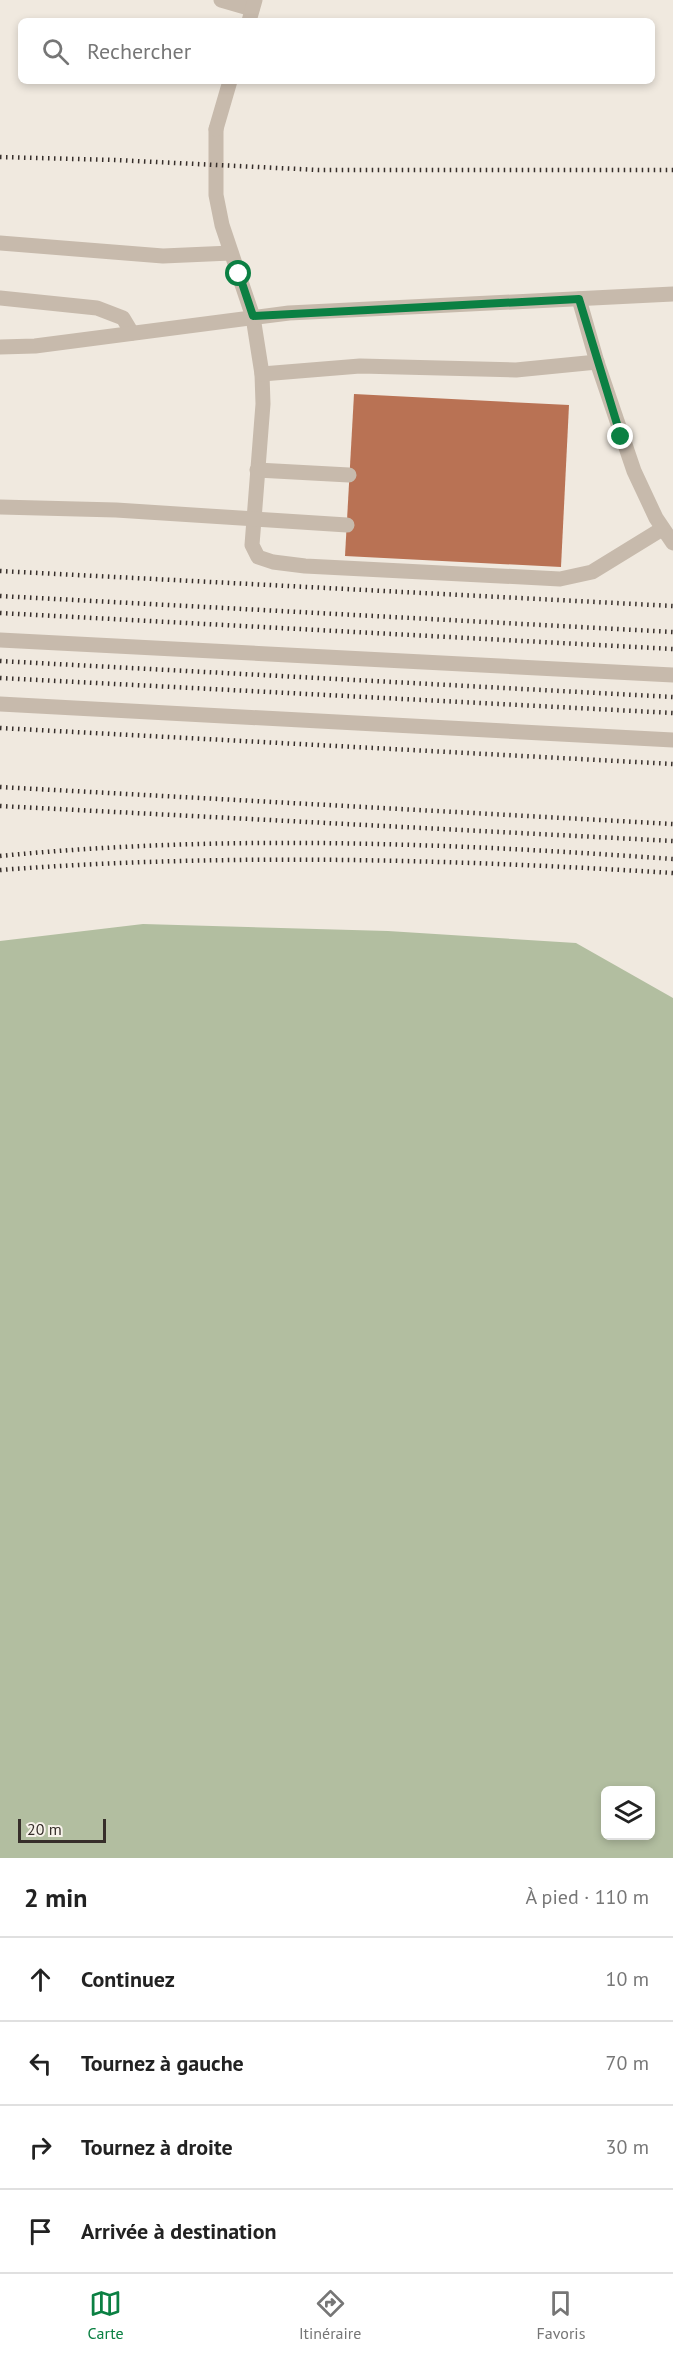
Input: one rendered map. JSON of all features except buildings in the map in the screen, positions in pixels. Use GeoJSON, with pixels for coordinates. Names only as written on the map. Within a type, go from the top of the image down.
{"type":"FeatureCollection","features":[{"type":"Feature","properties":{"kind":"street"},"geometry":{"type":"LineString","coordinates":[[221,0],[252,10]]}},
{"type":"Feature","properties":{"kind":"street"},"geometry":{"type":"LineString","coordinates":[[229,84],[216,129],[216,195],[231,253],[253,316],[262,374],[263,404],[253,518],[254,552],[265,561],[273,562],[560,579],[578,577],[600,568],[662,529]]}},
{"type":"Feature","properties":{"kind":"street"},"geometry":{"type":"LineString","coordinates":[[0,243],[163,256],[231,253]]}},
{"type":"Feature","properties":{"kind":"street"},"geometry":{"type":"LineString","coordinates":[[0,347],[35,345],[253,316],[673,294]]}},
{"type":"Feature","properties":{"kind":"street"},"geometry":{"type":"LineString","coordinates":[[0,298],[97,308],[123,318],[132,333]]}},
{"type":"Feature","properties":{"kind":"street"},"geometry":{"type":"LineString","coordinates":[[579,299],[597,362],[634,471],[662,529],[673,543]]}},
{"type":"Feature","properties":{"kind":"street"},"geometry":{"type":"LineString","coordinates":[[262,374],[360,366],[516,370],[597,362]]}},
{"type":"Feature","properties":{"kind":"street"},"geometry":{"type":"LineString","coordinates":[[257,470],[350,475]]}},
{"type":"Feature","properties":{"kind":"street"},"geometry":{"type":"LineString","coordinates":[[0,507],[253,518],[347,525]]}},
{"type":"Feature","properties":{"kind":"street"},"geometry":{"type":"LineString","coordinates":[[0,640],[673,675]]}},
{"type":"Feature","properties":{"kind":"street"},"geometry":{"type":"LineString","coordinates":[[0,704],[673,740]]}},
{"type":"Feature","properties":{"kind":"green space"},"geometry":{"type":"Polygon","coordinates":[[[143,924],[388,931],[576,943],[673,998],[673,1858],[0,1858],[0,941],[143,924]]]}},
{"type":"Feature","properties":{"kind":"railway"},"geometry":{"type":"LineString","coordinates":[[0,157],[319,170],[673,170]]}},
{"type":"Feature","properties":{"kind":"railway"},"geometry":{"type":"LineString","coordinates":[[0,571],[673,606]]}},
{"type":"Feature","properties":{"kind":"railway"},"geometry":{"type":"LineString","coordinates":[[0,596],[673,632]]}},
{"type":"Feature","properties":{"kind":"railway"},"geometry":{"type":"LineString","coordinates":[[0,613],[673,649]]}},
{"type":"Feature","properties":{"kind":"railway"},"geometry":{"type":"LineString","coordinates":[[0,661],[673,697]]}},
{"type":"Feature","properties":{"kind":"railway"},"geometry":{"type":"LineString","coordinates":[[0,678],[673,713]]}},
{"type":"Feature","properties":{"kind":"railway"},"geometry":{"type":"LineString","coordinates":[[0,728],[673,764]]}},
{"type":"Feature","properties":{"kind":"railway"},"geometry":{"type":"LineString","coordinates":[[0,787],[673,824]]}},
{"type":"Feature","properties":{"kind":"railway"},"geometry":{"type":"LineString","coordinates":[[0,806],[673,841]]}},
{"type":"Feature","properties":{"kind":"railway"},"geometry":{"type":"LineString","coordinates":[[0,856],[168,845],[336,843],[421,845],[673,859]]}},
{"type":"Feature","properties":{"kind":"railway"},"geometry":{"type":"LineString","coordinates":[[0,870],[168,861],[336,860],[505,864],[673,873]]}},
{"type":"Feature","properties":{"kind":"route"},"geometry":{"type":"LineString","coordinates":[[239,274],[253,316],[579,299],[621,437]]}}]}
